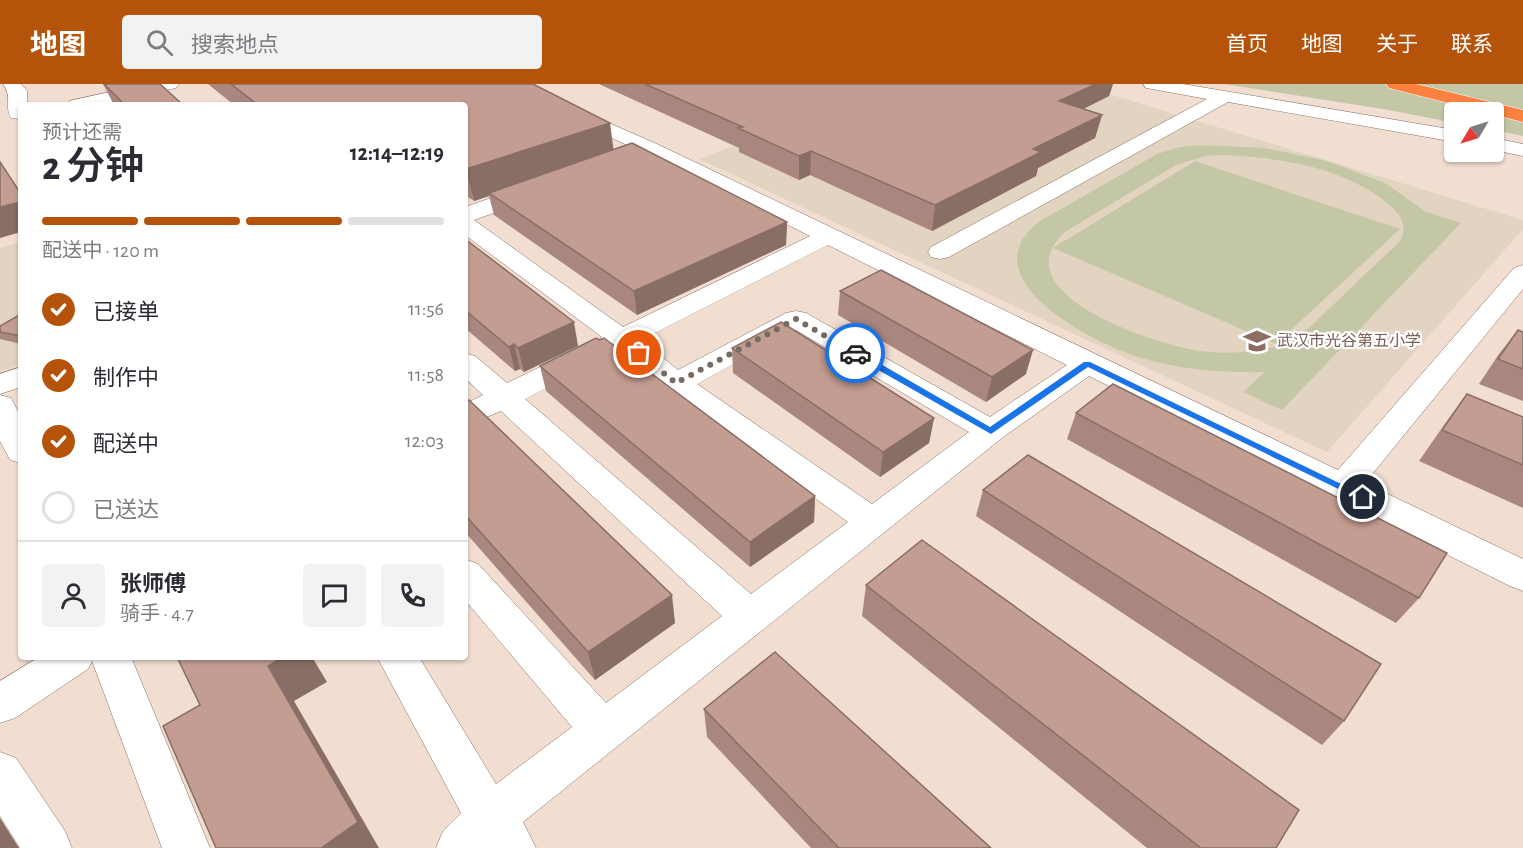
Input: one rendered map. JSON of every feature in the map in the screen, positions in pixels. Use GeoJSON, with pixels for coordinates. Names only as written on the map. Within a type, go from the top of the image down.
{"type":"FeatureCollection","features":[{"type":"Feature","properties":{"kind":"highway"},"geometry":{"type":"LineString","coordinates":[[1395,84],[1523,116]]}},
{"type":"Feature","properties":{"kind":"highway"},"geometry":{"type":"LineString","coordinates":[[1452,84],[1523,101]]}},
{"type":"Feature","properties":{"kind":"street"},"geometry":{"type":"LineString","coordinates":[[12,84],[18,91],[16,115]]}},
{"type":"Feature","properties":{"kind":"street"},"geometry":{"type":"LineString","coordinates":[[78,101],[136,84]]}},
{"type":"Feature","properties":{"kind":"street"},"geometry":{"type":"LineString","coordinates":[[78,101],[170,84]]}},
{"type":"Feature","properties":{"kind":"street"},"geometry":{"type":"LineString","coordinates":[[1152,84],[1444,134]]}},
{"type":"Feature","properties":{"kind":"street"},"geometry":{"type":"LineString","coordinates":[[940,252],[1226,96]]}},
{"type":"Feature","properties":{"kind":"street"},"geometry":{"type":"LineString","coordinates":[[543,99],[652,149],[1523,576]]}},
{"type":"Feature","properties":{"kind":"street"},"geometry":{"type":"LineString","coordinates":[[0,103],[16,115]]}},
{"type":"Feature","properties":{"kind":"street"},"geometry":{"type":"LineString","coordinates":[[1504,146],[1523,150]]}},
{"type":"Feature","properties":{"kind":"street"},"geometry":{"type":"LineString","coordinates":[[619,160],[652,149]]}},
{"type":"Feature","properties":{"kind":"street"},"geometry":{"type":"LineString","coordinates":[[468,214],[553,184]]}},
{"type":"Feature","properties":{"kind":"street"},"geometry":{"type":"LineString","coordinates":[[468,226],[621,338],[676,383],[873,522]]}},
{"type":"Feature","properties":{"kind":"street"},"geometry":{"type":"LineString","coordinates":[[468,414],[828,236]]}},
{"type":"Feature","properties":{"kind":"street"},"geometry":{"type":"LineString","coordinates":[[1343,487],[1523,273]]}},
{"type":"Feature","properties":{"kind":"street"},"geometry":{"type":"LineString","coordinates":[[676,383],[796,319],[991,431]]}},
{"type":"Feature","properties":{"kind":"street"},"geometry":{"type":"LineString","coordinates":[[399,660],[488,838],[603,731],[991,431],[1087,364]]}},
{"type":"Feature","properties":{"kind":"street"},"geometry":{"type":"LineString","coordinates":[[468,365],[750,617]]}},
{"type":"Feature","properties":{"kind":"street"},"geometry":{"type":"LineString","coordinates":[[0,385],[18,377]]}},
{"type":"Feature","properties":{"kind":"street"},"geometry":{"type":"LineString","coordinates":[[0,405],[18,445]]}},
{"type":"Feature","properties":{"kind":"street"},"geometry":{"type":"LineString","coordinates":[[468,577],[603,731]]}},
{"type":"Feature","properties":{"kind":"street"},"geometry":{"type":"LineString","coordinates":[[4,693],[68,660]]}},
{"type":"Feature","properties":{"kind":"street"},"geometry":{"type":"LineString","coordinates":[[112,660],[186,848]]}},
{"type":"Feature","properties":{"kind":"street"},"geometry":{"type":"LineString","coordinates":[[0,774],[48,848]]}},
{"type":"Feature","properties":{"kind":"shaded area","name":"武汉市光谷第五小学"},"geometry":{"type":"Polygon","coordinates":[[[898,84],[1076,84],[1523,220],[1523,229],[1327,452],[699,159],[898,84]]]}},
{"type":"Feature","properties":{"kind":"shaded area"},"geometry":{"type":"Polygon","coordinates":[[[18,243],[18,365],[0,372],[0,248],[18,243]]]}},
{"type":"Feature","properties":{"kind":"green space"},"geometry":{"type":"Polygon","coordinates":[[[1224,84],[1523,84],[1523,136],[1504,132],[1504,102],[1444,102],[1444,121],[1224,84]]]}},
{"type":"Feature","properties":{"kind":"green space"},"geometry":{"type":"Polygon","coordinates":[[[1199,145],[1265,148],[1327,161],[1385,183],[1426,212],[1461,223],[1282,410],[1243,392],[1265,372],[1188,368],[1142,358],[1095,339],[1069,324],[1045,306],[1027,286],[1018,264],[1021,243],[1040,221],[1157,154],[1180,147],[1199,145]],[[1224,155],[1205,156],[1176,165],[1065,232],[1050,255],[1052,276],[1067,295],[1092,312],[1121,327],[1179,347],[1227,353],[1265,349],[1284,343],[1310,327],[1402,237],[1404,228],[1399,214],[1373,193],[1354,182],[1291,162],[1224,155]]]}},
{"type":"Feature","properties":{"kind":"green space"},"geometry":{"type":"Polygon","coordinates":[[[1195,161],[1400,229],[1276,344],[1053,248],[1195,161]]]}},
{"type":"Feature","properties":{"kind":"building"},"geometry":{"type":"Polygon","coordinates":[[[104,84],[160,84],[180,102],[122,102],[104,84]]]}},
{"type":"Feature","properties":{"kind":"building"},"geometry":{"type":"Polygon","coordinates":[[[231,84],[533,84],[610,123],[468,168],[468,102],[254,102],[231,84]]]}},
{"type":"Feature","properties":{"kind":"building"},"geometry":{"type":"Polygon","coordinates":[[[645,84],[1096,84],[1059,101],[1102,115],[1033,149],[1041,152],[935,205],[811,151],[799,156],[738,128],[743,127],[645,84]]]}},
{"type":"Feature","properties":{"kind":"building"},"geometry":{"type":"Polygon","coordinates":[[[632,143],[787,222],[634,291],[489,193],[632,143]]]}},
{"type":"Feature","properties":{"kind":"building"},"geometry":{"type":"Polygon","coordinates":[[[0,162],[18,189],[18,203],[0,207],[0,162]]]}},
{"type":"Feature","properties":{"kind":"building"},"geometry":{"type":"Polygon","coordinates":[[[468,241],[574,322],[518,348],[514,344],[509,347],[468,313],[468,241]]]}},
{"type":"Feature","properties":{"kind":"building"},"geometry":{"type":"Polygon","coordinates":[[[881,270],[1033,350],[992,377],[840,291],[881,270]]]}},
{"type":"Feature","properties":{"kind":"building"},"geometry":{"type":"Polygon","coordinates":[[[18,316],[18,335],[0,332],[0,326],[18,316]]]}},
{"type":"Feature","properties":{"kind":"building"},"geometry":{"type":"Polygon","coordinates":[[[781,322],[934,418],[883,452],[732,348],[781,322]]]}},
{"type":"Feature","properties":{"kind":"building"},"geometry":{"type":"Polygon","coordinates":[[[1518,330],[1523,332],[1523,369],[1498,359],[1518,330]]]}},
{"type":"Feature","properties":{"kind":"building"},"geometry":{"type":"Polygon","coordinates":[[[596,338],[599,340],[604,338],[815,496],[750,542],[540,366],[596,338]]]}},
{"type":"Feature","properties":{"kind":"building"},"geometry":{"type":"Polygon","coordinates":[[[1113,384],[1447,553],[1419,598],[1076,413],[1113,384]]]}},
{"type":"Feature","properties":{"kind":"building"},"geometry":{"type":"Polygon","coordinates":[[[1467,394],[1523,417],[1523,465],[1442,430],[1467,394]]]}},
{"type":"Feature","properties":{"kind":"building"},"geometry":{"type":"Polygon","coordinates":[[[468,400],[672,595],[588,652],[468,518],[468,400]]]}},
{"type":"Feature","properties":{"kind":"building"},"geometry":{"type":"Polygon","coordinates":[[[1028,455],[1381,664],[1344,721],[983,490],[1028,455]]]}},
{"type":"Feature","properties":{"kind":"building"},"geometry":{"type":"Polygon","coordinates":[[[922,540],[1299,810],[1276,848],[1201,848],[866,585],[922,540]]]}},
{"type":"Feature","properties":{"kind":"building"},"geometry":{"type":"Polygon","coordinates":[[[775,652],[991,848],[839,848],[704,709],[775,652]]]}},
{"type":"Feature","properties":{"kind":"building"},"geometry":{"type":"Polygon","coordinates":[[[178,660],[278,660],[268,666],[358,822],[321,848],[216,848],[163,726],[200,705],[178,660]]]}},
{"type":"Feature","properties":{"kind":"way so far"},"geometry":{"type":"LineString","coordinates":[[639,353],[676,383],[796,319],[855,353]]}},
{"type":"Feature","properties":{"kind":"place","name":"武汉市光谷第五小学"},"geometry":{"type":"Point","coordinates":[1257,341]}},
{"type":"Feature","properties":{"kind":"route"},"geometry":{"type":"LineString","coordinates":[[855,353],[991,431],[1087,364],[1363,497]]}}]}
